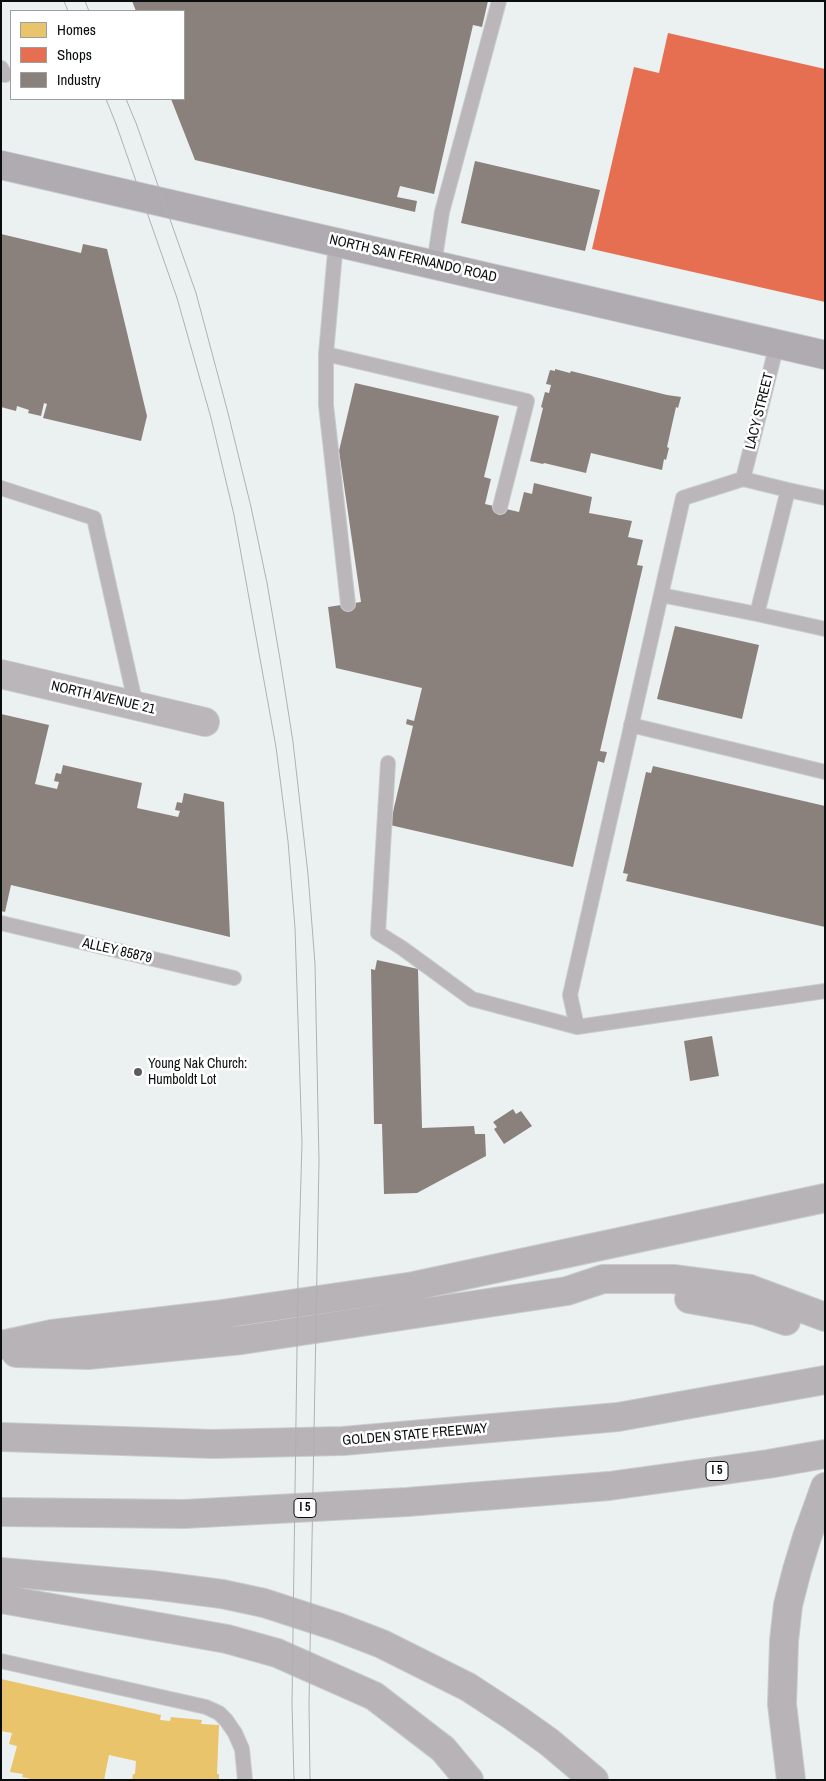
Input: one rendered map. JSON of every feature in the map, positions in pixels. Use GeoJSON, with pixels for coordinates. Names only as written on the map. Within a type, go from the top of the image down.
{"type":"FeatureCollection","features":[{"type":"Feature","properties":{"kind":"highway"},"geometry":{"type":"LineString","coordinates":[[1,1345],[52,1334],[215,1315],[414,1286],[825,1198]]}},
{"type":"Feature","properties":{"kind":"highway"},"geometry":{"type":"LineString","coordinates":[[1,1352],[88,1355],[242,1340],[567,1291],[602,1280],[673,1279],[750,1289],[825,1317]]}},
{"type":"Feature","properties":{"kind":"highway"},"geometry":{"type":"LineString","coordinates":[[567,1291],[603,1297],[679,1297],[757,1311],[825,1336]]}},
{"type":"Feature","properties":{"kind":"highway","name":"GOLDEN STATE FREEWAY"},"geometry":{"type":"LineString","coordinates":[[1,1436],[213,1444],[343,1441],[618,1417],[825,1380]]}},
{"type":"Feature","properties":{"kind":"highway","name":"I 5"},"geometry":{"type":"LineString","coordinates":[[1,1512],[184,1514],[407,1502],[609,1486],[768,1464],[825,1454]]}},
{"type":"Feature","properties":{"kind":"highway"},"geometry":{"type":"LineString","coordinates":[[791,1780],[782,1704],[782,1672],[788,1605],[807,1536],[825,1487]]}},
{"type":"Feature","properties":{"kind":"highway"},"geometry":{"type":"LineString","coordinates":[[1,1572],[152,1585],[222,1594],[264,1604],[338,1627],[382,1644],[468,1687],[514,1716],[549,1742],[594,1780]]}},
{"type":"Feature","properties":{"kind":"highway"},"geometry":{"type":"LineString","coordinates":[[1,1598],[227,1639],[277,1653],[374,1696],[443,1749],[469,1780]]}},
{"type":"Feature","properties":{"kind":"main road","name":"NORTH SAN FERNANDO ROAD"},"geometry":{"type":"LineString","coordinates":[[1,165],[825,355]]}},
{"type":"Feature","properties":{"kind":"street","name":"NORTH AVENUE 21"},"geometry":{"type":"LineString","coordinates":[[1,674],[205,722]]}},
{"type":"Feature","properties":{"kind":"lane"},"geometry":{"type":"LineString","coordinates":[[434,264],[442,212],[499,1]]}},
{"type":"Feature","properties":{"kind":"lane"},"geometry":{"type":"LineString","coordinates":[[1,68],[5,74],[1,74]]}},
{"type":"Feature","properties":{"kind":"lane"},"geometry":{"type":"LineString","coordinates":[[336,241],[326,354],[326,404],[348,604]]}},
{"type":"Feature","properties":{"kind":"lane","name":"LACY STREET"},"geometry":{"type":"LineString","coordinates":[[743,479],[777,344]]}},
{"type":"Feature","properties":{"kind":"lane"},"geometry":{"type":"LineString","coordinates":[[326,354],[527,401],[500,508]]}},
{"type":"Feature","properties":{"kind":"lane"},"geometry":{"type":"LineString","coordinates":[[577,1027],[570,995],[684,498],[743,479],[825,498]]}},
{"type":"Feature","properties":{"kind":"lane"},"geometry":{"type":"LineString","coordinates":[[1,488],[94,518],[136,706]]}},
{"type":"Feature","properties":{"kind":"lane"},"geometry":{"type":"LineString","coordinates":[[756,614],[788,490]]}},
{"type":"Feature","properties":{"kind":"lane"},"geometry":{"type":"LineString","coordinates":[[661,596],[825,629]]}},
{"type":"Feature","properties":{"kind":"lane"},"geometry":{"type":"LineString","coordinates":[[632,724],[825,772]]}},
{"type":"Feature","properties":{"kind":"lane"},"geometry":{"type":"LineString","coordinates":[[388,763],[378,933],[402,948],[472,999],[577,1027],[825,991]]}},
{"type":"Feature","properties":{"kind":"lane","name":"ALLEY 85879"},"geometry":{"type":"LineString","coordinates":[[1,923],[234,978]]}},
{"type":"Feature","properties":{"kind":"lane"},"geometry":{"type":"LineString","coordinates":[[1,1661],[206,1707],[218,1713],[236,1733],[242,1748],[245,1780]]}},
{"type":"Feature","properties":{"kind":"building: Homes"},"geometry":{"type":"Polygon","coordinates":[[[1,1679],[161,1715],[160,1720],[170,1721],[171,1717],[202,1720],[201,1724],[219,1725],[217,1774],[219,1774],[219,1780],[132,1780],[133,1774],[135,1774],[136,1761],[109,1755],[104,1780],[36,1780],[22,1777],[23,1774],[10,1772],[17,1746],[9,1744],[12,1733],[1,1731],[1,1679]]]}},
{"type":"Feature","properties":{"kind":"building: Shops"},"geometry":{"type":"Polygon","coordinates":[[[668,33],[825,69],[825,302],[592,249],[634,67],[659,73],[668,33]]]}},
{"type":"Feature","properties":{"kind":"building: Industry"},"geometry":{"type":"Polygon","coordinates":[[[132,1],[488,1],[482,27],[473,25],[434,194],[400,186],[397,197],[417,201],[415,212],[195,160],[171,100],[185,100],[185,10],[136,10],[132,1]]]}},
{"type":"Feature","properties":{"kind":"building: Industry"},"geometry":{"type":"Polygon","coordinates":[[[475,161],[600,190],[585,251],[461,223],[475,161]]]}},
{"type":"Feature","properties":{"kind":"building: Industry"},"geometry":{"type":"Polygon","coordinates":[[[1,234],[81,253],[83,244],[107,249],[147,416],[141,441],[43,418],[47,404],[44,403],[41,416],[28,413],[29,410],[17,406],[16,411],[1,407],[1,234]]]}},
{"type":"Feature","properties":{"kind":"building: Industry"},"geometry":{"type":"Polygon","coordinates":[[[555,369],[570,373],[571,371],[681,397],[678,408],[676,407],[667,447],[669,448],[662,470],[591,453],[586,473],[530,461],[545,392],[549,393],[551,385],[546,384],[550,370],[555,371],[555,369]]]}},
{"type":"Feature","properties":{"kind":"building: Industry"},"geometry":{"type":"Polygon","coordinates":[[[355,383],[499,416],[484,477],[491,479],[485,504],[519,512],[524,492],[532,494],[534,483],[592,497],[589,513],[632,521],[628,537],[643,540],[637,565],[643,566],[600,751],[607,752],[604,763],[598,761],[573,867],[390,825],[413,726],[406,724],[407,719],[414,721],[422,688],[336,668],[328,607],[361,602],[339,451],[355,383]]]}},
{"type":"Feature","properties":{"kind":"building: Industry"},"geometry":{"type":"Polygon","coordinates":[[[675,626],[759,645],[742,719],[657,699],[675,626]]]}},
{"type":"Feature","properties":{"kind":"building: Industry"},"geometry":{"type":"Polygon","coordinates":[[[1,714],[49,725],[35,784],[57,789],[59,782],[54,781],[56,773],[61,774],[63,765],[142,783],[137,808],[178,817],[180,811],[175,810],[177,802],[182,803],[184,793],[224,802],[230,937],[11,885],[5,912],[1,911],[1,714]]]}},
{"type":"Feature","properties":{"kind":"building: Industry"},"geometry":{"type":"Polygon","coordinates":[[[653,766],[825,806],[825,927],[626,881],[628,874],[623,873],[646,772],[651,773],[653,766]]]}},
{"type":"Feature","properties":{"kind":"building: Industry"},"geometry":{"type":"Polygon","coordinates":[[[377,960],[418,969],[422,1128],[474,1126],[475,1134],[485,1134],[486,1156],[417,1193],[384,1194],[382,1124],[374,1124],[371,969],[375,970],[377,960]]]}},
{"type":"Feature","properties":{"kind":"building: Industry"},"geometry":{"type":"Polygon","coordinates":[[[712,1036],[719,1076],[690,1081],[684,1041],[712,1036]]]}},
{"type":"Feature","properties":{"kind":"building: Industry"},"geometry":{"type":"Polygon","coordinates":[[[513,1109],[516,1114],[521,1111],[532,1126],[504,1144],[494,1129],[497,1127],[493,1122],[513,1109]]]}},
{"type":"Feature","properties":{"kind":"tram line"},"geometry":{"type":"LineString","coordinates":[[64,1],[68,10]]}},
{"type":"Feature","properties":{"kind":"tram line"},"geometry":{"type":"LineString","coordinates":[[85,1],[89,10]]}},
{"type":"Feature","properties":{"kind":"tram line"},"geometry":{"type":"LineString","coordinates":[[106,100],[177,298],[211,418],[234,515],[276,747],[288,841],[295,928],[302,1143],[298,1278],[292,1703],[294,1780]]}},
{"type":"Feature","properties":{"kind":"tram line"},"geometry":{"type":"LineString","coordinates":[[126,100],[196,293],[251,507],[267,583],[293,742],[308,874],[315,964],[319,1161],[309,1704],[310,1780]]}},
{"type":"Feature","properties":{"kind":"place","name":"Young Nak Church: Humboldt Lot"},"geometry":{"type":"Point","coordinates":[138,1072]}}]}
